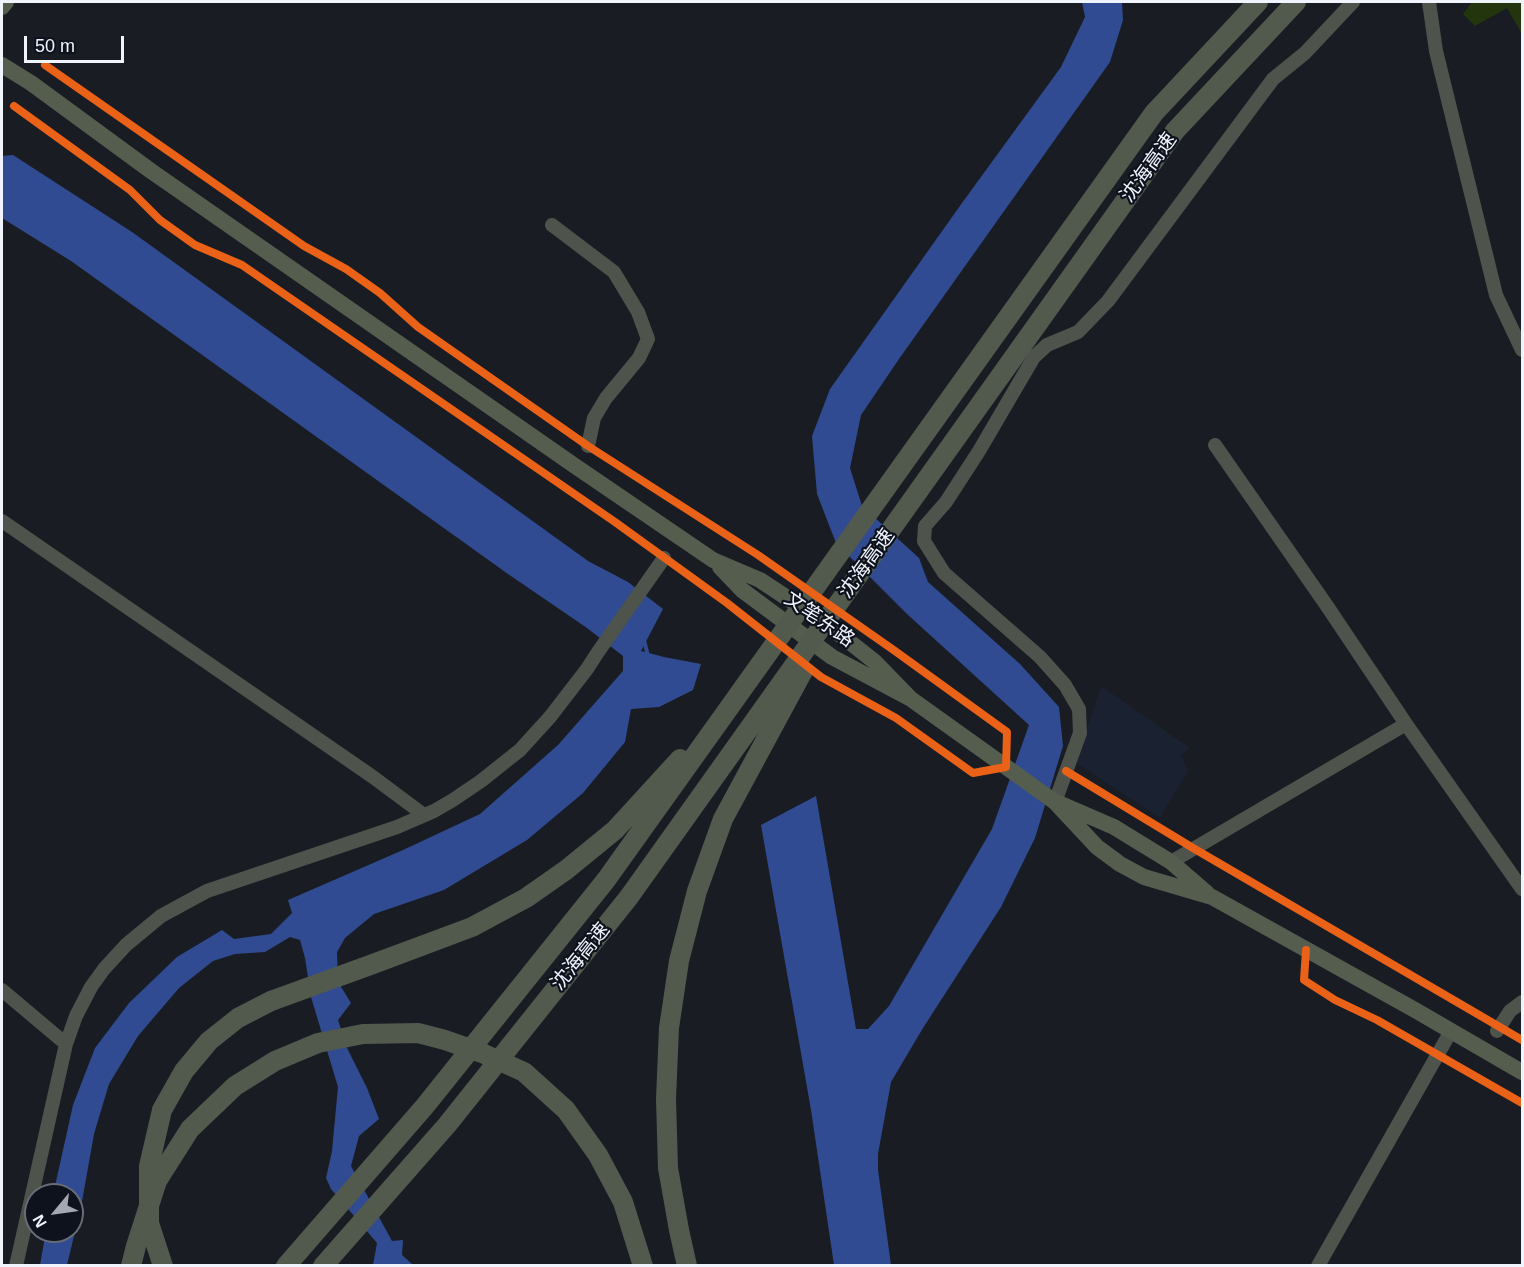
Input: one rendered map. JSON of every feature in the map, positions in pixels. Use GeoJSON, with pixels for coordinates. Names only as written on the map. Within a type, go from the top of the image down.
{"type":"FeatureCollection","features":[{"type":"Feature","properties":{"kind":"highway","name":"沈海高速"},"geometry":{"type":"LineString","coordinates":[[286,1266],[425,1106],[606,880],[1154,113],[1258,2]]}},
{"type":"Feature","properties":{"kind":"highway","name":"沈海高速"},"geometry":{"type":"LineString","coordinates":[[323,1266],[447,1125],[629,897],[1175,131],[1296,2]]}},
{"type":"Feature","properties":{"kind":"highway"},"geometry":{"type":"LineString","coordinates":[[163,1266],[149,1222],[149,1166],[162,1110],[184,1071],[209,1041],[238,1018],[271,1001],[472,927],[526,898],[566,870],[615,830],[692,745],[812,592]]}},
{"type":"Feature","properties":{"kind":"highway"},"geometry":{"type":"LineString","coordinates":[[687,1266],[668,1168],[666,1099],[669,1028],[679,961],[697,891],[723,819],[845,595]]}},
{"type":"Feature","properties":{"kind":"highway"},"geometry":{"type":"LineString","coordinates":[[131,1266],[158,1181],[190,1129],[235,1086],[275,1061],[318,1043],[363,1034],[418,1033],[482,1053],[524,1072],[566,1110],[598,1155],[623,1202],[643,1266]]}},
{"type":"Feature","properties":{"kind":"main road"},"geometry":{"type":"LineString","coordinates":[[2,7],[6,2]]}},
{"type":"Feature","properties":{"kind":"main road","name":"文笔东路"},"geometry":{"type":"LineString","coordinates":[[2,64],[180,191],[713,560],[760,580],[828,626],[874,662],[911,699]]}},
{"type":"Feature","properties":{"kind":"main road","name":"文笔东路"},"geometry":{"type":"LineString","coordinates":[[713,560],[742,590],[832,657],[911,699],[1055,802],[1097,847],[1120,864],[1144,877],[1212,897]]}},
{"type":"Feature","properties":{"kind":"main road","name":"文笔东路"},"geometry":{"type":"LineString","coordinates":[[1055,802],[1114,827],[1172,862],[1212,897],[1522,1072]]}},
{"type":"Feature","properties":{"kind":"street"},"geometry":{"type":"LineString","coordinates":[[1055,802],[1080,733],[1079,709],[1065,685],[1040,657],[944,573],[924,541],[925,526],[946,502],[979,451],[1034,357],[1047,345],[1078,332],[1108,300],[1273,79],[1305,53],[1353,2]]}},
{"type":"Feature","properties":{"kind":"street"},"geometry":{"type":"LineString","coordinates":[[1430,2],[1436,51],[1496,294],[1522,350]]}},
{"type":"Feature","properties":{"kind":"street"},"geometry":{"type":"LineString","coordinates":[[552,225],[614,272],[639,312],[648,339],[639,358],[606,398],[594,418],[588,446]]}},
{"type":"Feature","properties":{"kind":"street"},"geometry":{"type":"LineString","coordinates":[[1215,445],[1522,889]]}},
{"type":"Feature","properties":{"kind":"street"},"geometry":{"type":"LineString","coordinates":[[2,520],[373,777],[424,815]]}},
{"type":"Feature","properties":{"kind":"street"},"geometry":{"type":"LineString","coordinates":[[16,1266],[66,1044],[76,1016],[97,979],[126,945],[160,916],[207,891],[390,830],[468,791],[520,750],[541,729],[561,705],[664,558]]}},
{"type":"Feature","properties":{"kind":"street"},"geometry":{"type":"LineString","coordinates":[[1172,862],[1406,724]]}},
{"type":"Feature","properties":{"kind":"street"},"geometry":{"type":"LineString","coordinates":[[2,990],[66,1044]]}},
{"type":"Feature","properties":{"kind":"street"},"geometry":{"type":"LineString","coordinates":[[1497,1031],[1510,1011],[1522,1002]]}},
{"type":"Feature","properties":{"kind":"street"},"geometry":{"type":"LineString","coordinates":[[1318,1266],[1451,1031]]}},
{"type":"Feature","properties":{"kind":"shaded area"},"geometry":{"type":"Polygon","coordinates":[[[1101,686],[1190,748],[1181,755],[1188,771],[1160,818],[1076,763],[1101,686]]]}},
{"type":"Feature","properties":{"kind":"green space"},"geometry":{"type":"Polygon","coordinates":[[[1472,2],[1522,2],[1522,34],[1507,8],[1475,26],[1463,14],[1472,2]]]}},
{"type":"Feature","properties":{"kind":"water"},"geometry":{"type":"Polygon","coordinates":[[[1082,2],[1122,2],[1123,20],[1110,62],[861,415],[850,468],[862,506],[919,558],[928,582],[1020,664],[1059,707],[1063,746],[1035,838],[1001,907],[891,1082],[878,1154],[878,1170],[891,1265],[834,1265],[811,1110],[761,825],[816,796],[856,1029],[868,1029],[889,1006],[992,829],[1029,725],[907,614],[836,543],[817,494],[812,436],[830,389],[1061,67],[1085,17],[1082,2]]]}},
{"type":"Feature","properties":{"kind":"water"},"geometry":{"type":"Polygon","coordinates":[[[13,155],[132,232],[588,561],[628,582],[663,609],[641,651],[701,664],[693,690],[659,707],[631,709],[625,742],[583,793],[527,840],[444,890],[374,914],[345,938],[337,952],[338,982],[351,1003],[338,1020],[348,1050],[379,1119],[359,1136],[351,1166],[392,1241],[403,1240],[402,1255],[413,1265],[373,1265],[377,1243],[331,1189],[326,1178],[332,1151],[338,1087],[311,997],[300,940],[290,937],[265,952],[235,954],[213,961],[179,988],[138,1036],[109,1084],[94,1134],[84,1190],[84,1183],[56,1183],[73,1105],[95,1048],[129,1003],[177,957],[222,930],[234,939],[271,934],[292,913],[288,900],[480,814],[558,745],[623,671],[623,656],[587,628],[71,261],[2,218],[2,156],[13,155]]]}},
{"type":"Feature","properties":{"kind":"water"},"geometry":{"type":"Polygon","coordinates":[[[44,1243],[72,1243],[67,1265],[40,1265],[44,1243]]]}},
{"type":"Feature","properties":{"kind":"waterway"},"geometry":{"type":"LineString","coordinates":[[644,640],[648,656]]}},
{"type":"Feature","properties":{"kind":"cycle path"},"geometry":{"type":"LineString","coordinates":[[14,106],[130,190],[160,220],[195,245],[242,265],[615,522],[727,603],[821,677],[896,718],[973,773],[1006,767],[1007,732],[758,555],[588,446],[418,327],[380,293],[346,269],[304,246],[45,65]]}},
{"type":"Feature","properties":{"kind":"cycle path"},"geometry":{"type":"LineString","coordinates":[[1066,771],[1522,1040]]}},
{"type":"Feature","properties":{"kind":"cycle path"},"geometry":{"type":"LineString","coordinates":[[1306,950],[1304,980],[1335,1000],[1377,1020],[1522,1103]]}}]}
